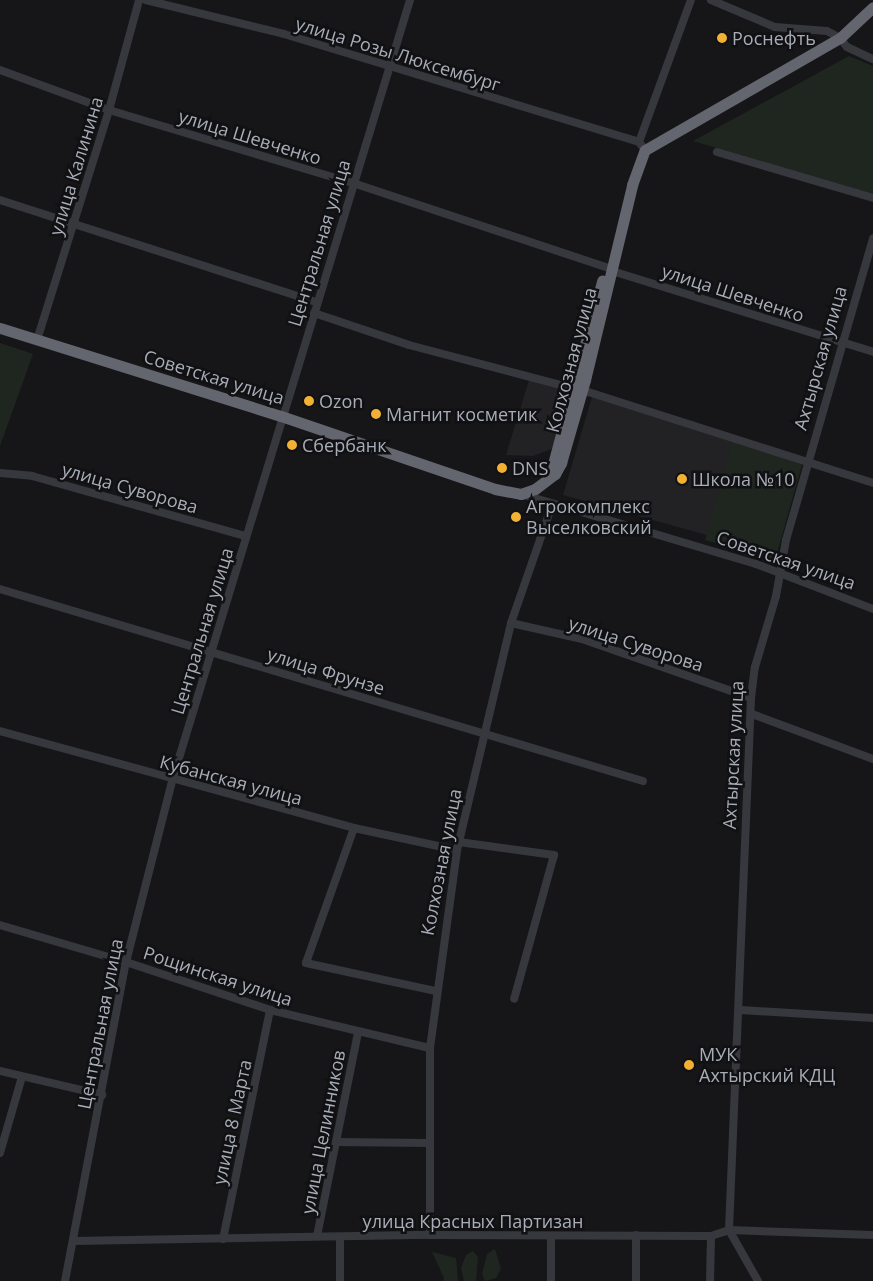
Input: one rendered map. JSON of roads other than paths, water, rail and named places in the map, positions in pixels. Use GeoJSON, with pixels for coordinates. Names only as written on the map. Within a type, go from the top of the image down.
{"type":"FeatureCollection","features":[{"type":"Feature","properties":{"kind":"highway"},"geometry":{"type":"LineString","coordinates":[[642,146],[840,38],[873,8]]}},
{"type":"Feature","properties":{"kind":"highway","name":"Колхозная улица"},"geometry":{"type":"LineString","coordinates":[[521,494],[548,482],[561,463],[577,389],[642,146]]}},
{"type":"Feature","properties":{"kind":"highway","name":"Советская улица"},"geometry":{"type":"LineString","coordinates":[[0,328],[281,416],[496,489],[521,494]]}},
{"type":"Feature","properties":{"kind":"street","name":"улица Калинина"},"geometry":{"type":"LineString","coordinates":[[37,340],[109,110],[139,0]]}},
{"type":"Feature","properties":{"kind":"street","name":"улица Розы Люксембург"},"geometry":{"type":"LineString","coordinates":[[146,0],[284,34],[642,146]]}},
{"type":"Feature","properties":{"kind":"street","name":"Центральная улица"},"geometry":{"type":"LineString","coordinates":[[65,1281],[126,962],[172,781],[213,652],[281,416],[410,0]]}},
{"type":"Feature","properties":{"kind":"street","name":"Колхозная улица"},"geometry":{"type":"LineString","coordinates":[[642,146],[691,0]]}},
{"type":"Feature","properties":{"kind":"street"},"geometry":{"type":"LineString","coordinates":[[710,0],[775,27],[827,31],[840,38],[847,47],[873,59]]}},
{"type":"Feature","properties":{"kind":"street","name":"улица Шевченко"},"geometry":{"type":"LineString","coordinates":[[0,70],[109,110],[353,183],[609,269],[873,352]]}},
{"type":"Feature","properties":{"kind":"street"},"geometry":{"type":"LineString","coordinates":[[717,152],[873,198]]}},
{"type":"Feature","properties":{"kind":"street"},"geometry":{"type":"LineString","coordinates":[[0,200],[316,302]]}},
{"type":"Feature","properties":{"kind":"street","name":"Ахтырская улица"},"geometry":{"type":"LineString","coordinates":[[729,1230],[740,1010],[752,714],[751,698],[755,667],[776,596],[779,572],[808,464],[873,238]]}},
{"type":"Feature","properties":{"kind":"street"},"geometry":{"type":"LineString","coordinates":[[314,313],[409,345],[577,389],[808,464],[873,483]]}},
{"type":"Feature","properties":{"kind":"street","name":"улица Суворова"},"geometry":{"type":"LineString","coordinates":[[3,472],[246,536]]}},
{"type":"Feature","properties":{"kind":"street","name":"Советская улица"},"geometry":{"type":"LineString","coordinates":[[521,494],[552,505],[779,572],[873,609]]}},
{"type":"Feature","properties":{"kind":"street","name":"Колхозная улица"},"geometry":{"type":"LineString","coordinates":[[430,1235],[430,1048],[436,992],[458,846],[511,623],[552,505]]}},
{"type":"Feature","properties":{"kind":"street","name":"улица Фрунзе"},"geometry":{"type":"LineString","coordinates":[[0,589],[485,736],[643,781]]}},
{"type":"Feature","properties":{"kind":"street","name":"улица Суворова"},"geometry":{"type":"LineString","coordinates":[[511,623],[582,639],[751,698]]}},
{"type":"Feature","properties":{"kind":"street"},"geometry":{"type":"LineString","coordinates":[[752,714],[873,759]]}},
{"type":"Feature","properties":{"kind":"street","name":"Кубанская улица"},"geometry":{"type":"LineString","coordinates":[[0,731],[172,781],[354,828],[458,846],[554,855],[514,999]]}},
{"type":"Feature","properties":{"kind":"street"},"geometry":{"type":"LineString","coordinates":[[354,828],[306,963],[436,992]]}},
{"type":"Feature","properties":{"kind":"street","name":"Рощинская улица"},"geometry":{"type":"LineString","coordinates":[[0,925],[126,962],[270,1010],[358,1033],[430,1048]]}},
{"type":"Feature","properties":{"kind":"street","name":"улица 8 Марта"},"geometry":{"type":"LineString","coordinates":[[223,1239],[270,1010]]}},
{"type":"Feature","properties":{"kind":"street"},"geometry":{"type":"LineString","coordinates":[[740,1010],[873,1018]]}},
{"type":"Feature","properties":{"kind":"street","name":"улица Целинников"},"geometry":{"type":"LineString","coordinates":[[317,1236],[358,1033]]}},
{"type":"Feature","properties":{"kind":"street"},"geometry":{"type":"LineString","coordinates":[[0,1071],[102,1095]]}},
{"type":"Feature","properties":{"kind":"street"},"geometry":{"type":"LineString","coordinates":[[0,1153],[22,1077]]}},
{"type":"Feature","properties":{"kind":"street"},"geometry":{"type":"LineString","coordinates":[[336,1142],[429,1143]]}},
{"type":"Feature","properties":{"kind":"street"},"geometry":{"type":"LineString","coordinates":[[729,1230],[758,1281]]}},
{"type":"Feature","properties":{"kind":"street","name":"улица Красных Партизан"},"geometry":{"type":"LineString","coordinates":[[73,1242],[317,1236],[711,1236],[729,1230],[873,1235]]}},
{"type":"Feature","properties":{"kind":"street"},"geometry":{"type":"LineString","coordinates":[[636,1235],[636,1281]]}},
{"type":"Feature","properties":{"kind":"street"},"geometry":{"type":"LineString","coordinates":[[710,1281],[711,1236]]}},
{"type":"Feature","properties":{"kind":"street"},"geometry":{"type":"LineString","coordinates":[[340,1237],[340,1281]]}},
{"type":"Feature","properties":{"kind":"street"},"geometry":{"type":"LineString","coordinates":[[551,1281],[552,1237]]}},
{"type":"Feature","properties":{"kind":"place","name":"Роснефть"},"geometry":{"type":"Point","coordinates":[722,38]}},
{"type":"Feature","properties":{"kind":"place","name":"Ozon"},"geometry":{"type":"Point","coordinates":[309,401]}},
{"type":"Feature","properties":{"kind":"place","name":"Магнит косметик"},"geometry":{"type":"Point","coordinates":[376,414]}},
{"type":"Feature","properties":{"kind":"place","name":"Сбербанк"},"geometry":{"type":"Point","coordinates":[292,445]}},
{"type":"Feature","properties":{"kind":"place","name":"DNS"},"geometry":{"type":"Point","coordinates":[502,468]}},
{"type":"Feature","properties":{"kind":"place","name":"Школа №10"},"geometry":{"type":"Point","coordinates":[682,479]}},
{"type":"Feature","properties":{"kind":"place","name":"Агрокомплекс Выселковский"},"geometry":{"type":"Point","coordinates":[516,517]}},
{"type":"Feature","properties":{"kind":"place","name":"МУК Ахтырский КДЦ"},"geometry":{"type":"Point","coordinates":[689,1065]}}]}
